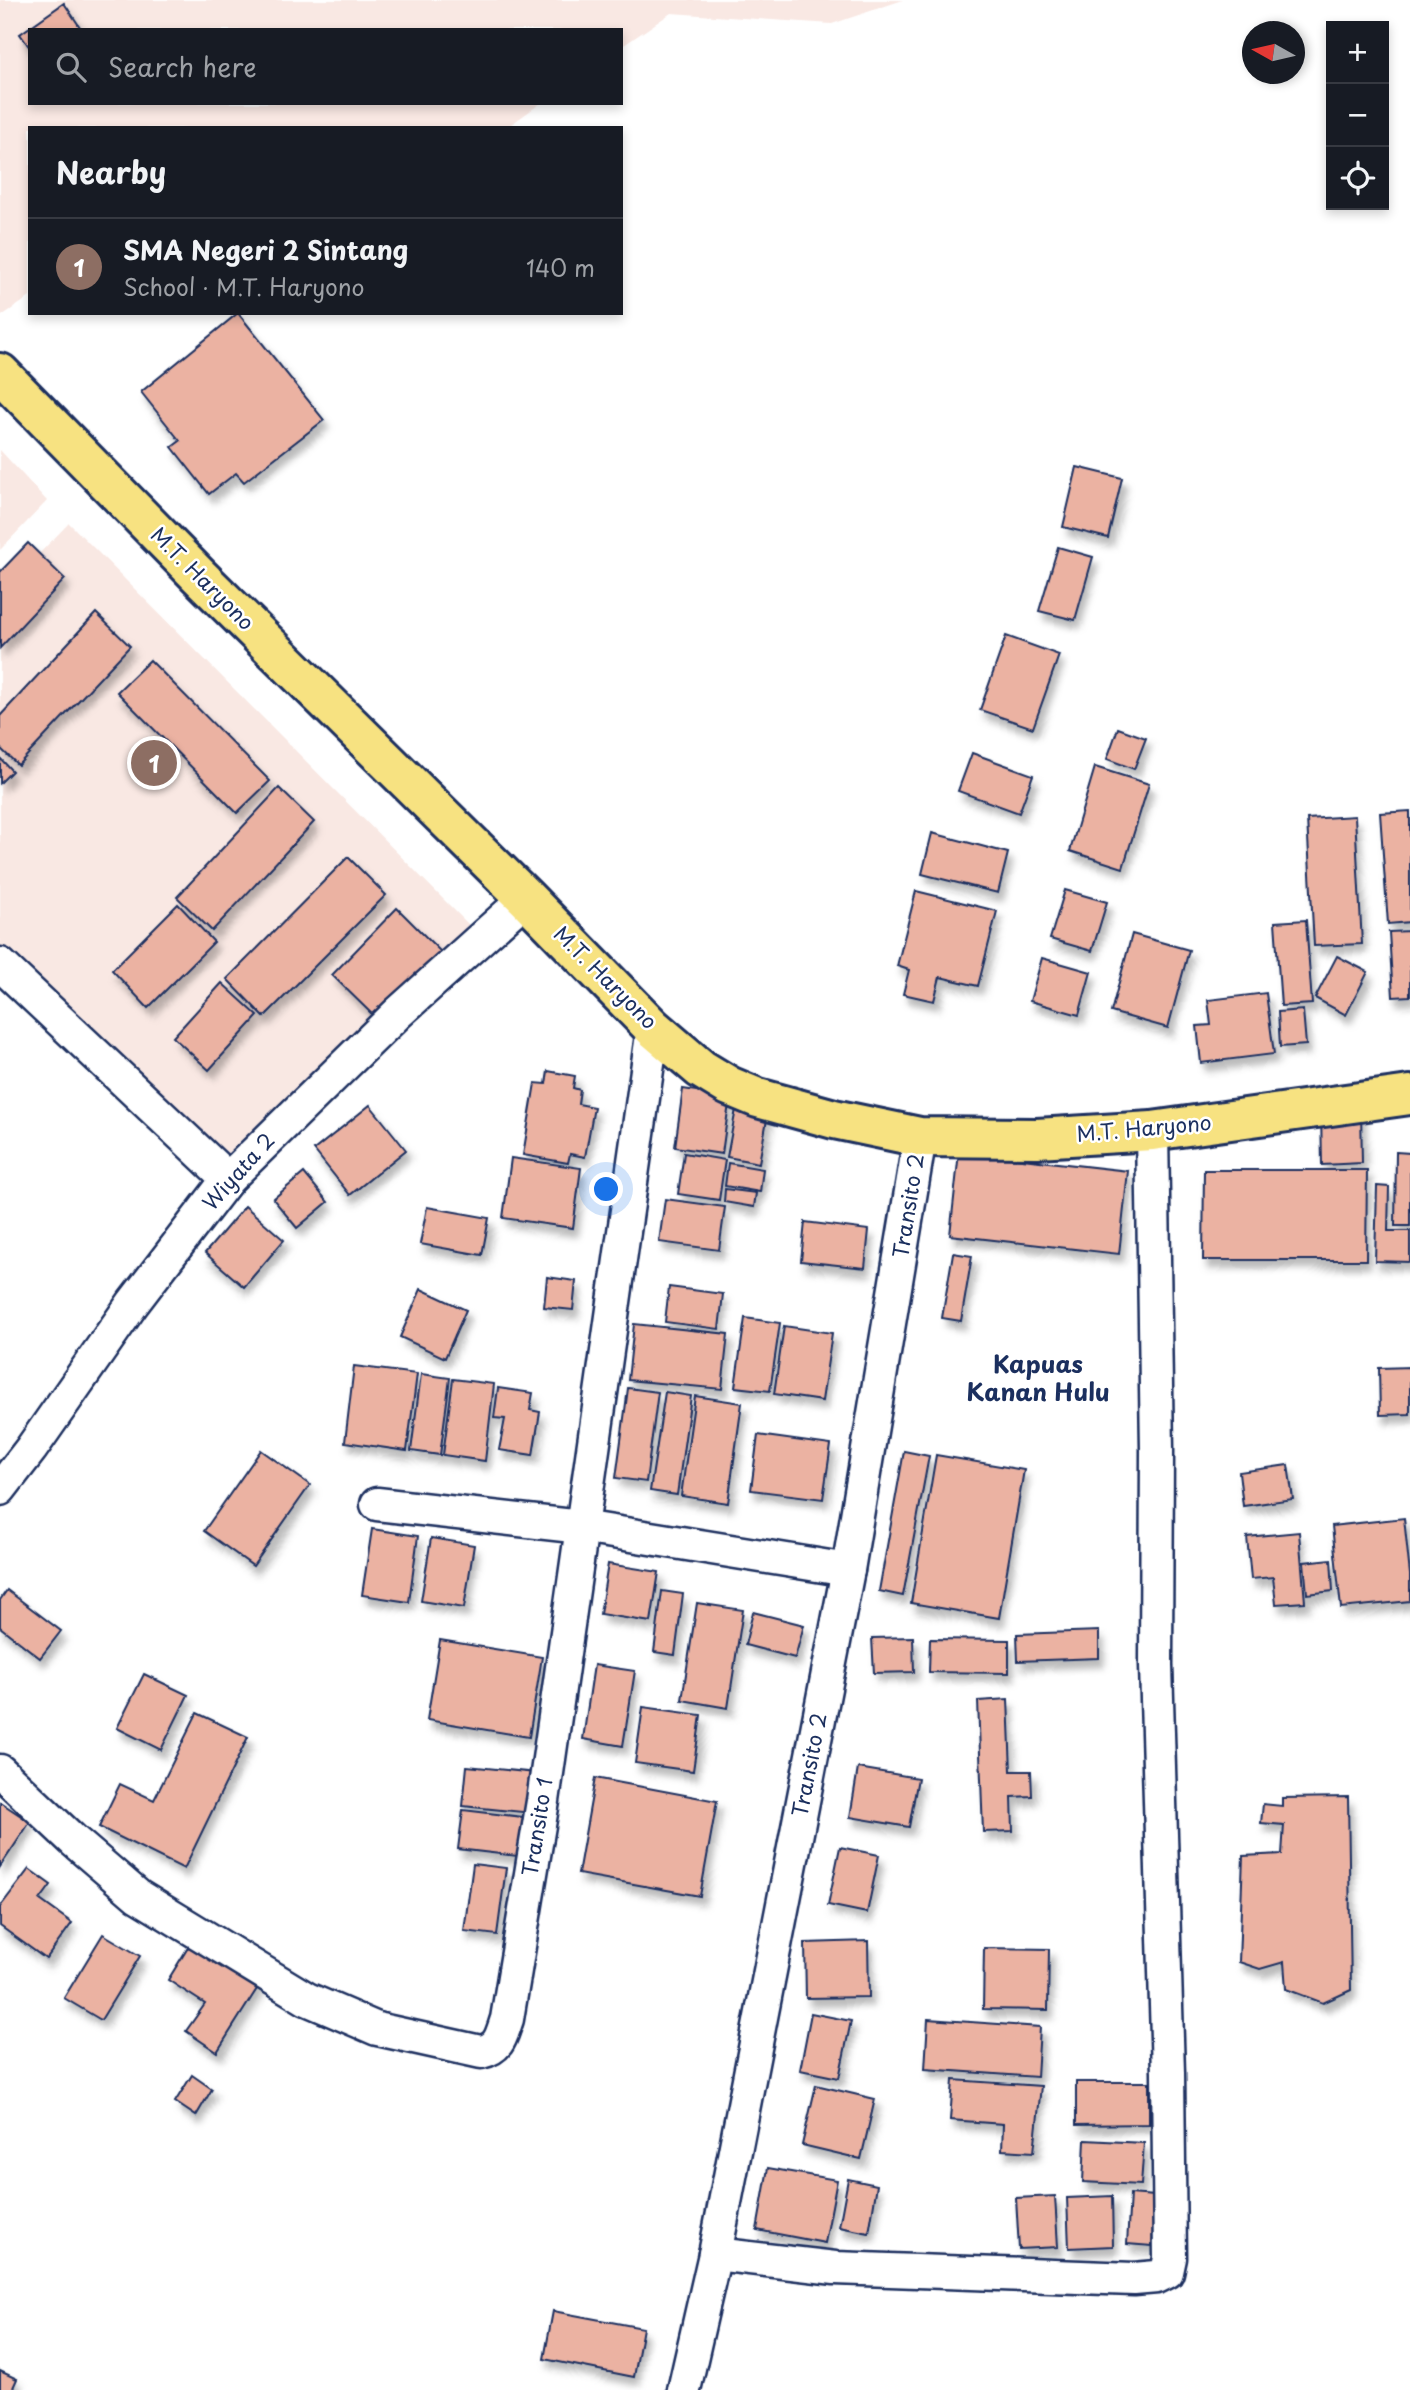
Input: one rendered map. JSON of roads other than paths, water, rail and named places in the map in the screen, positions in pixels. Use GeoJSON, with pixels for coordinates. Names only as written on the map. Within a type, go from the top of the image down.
{"type":"FeatureCollection","features":[{"type":"Feature","properties":{"kind":"highway","name":"M.T. Haryono"},"geometry":{"type":"LineString","coordinates":[[0,373],[199,576],[526,898],[653,1028],[701,1069],[729,1087],[834,1119],[920,1137],[1037,1138],[1152,1131],[1410,1095]]}},
{"type":"Feature","properties":{"kind":"street","name":"Wiyata 2"},"geometry":{"type":"LineString","coordinates":[[0,1489],[133,1303],[228,1179],[398,1013],[526,898]]}},
{"type":"Feature","properties":{"kind":"street"},"geometry":{"type":"LineString","coordinates":[[0,964],[228,1179]]}},
{"type":"Feature","properties":{"kind":"street","name":"Transito 1"},"geometry":{"type":"LineString","coordinates":[[0,1771],[74,1842],[138,1896],[307,1999],[377,2029],[481,2052],[492,2050],[499,2043],[507,2019],[543,1801],[653,1028]]}},
{"type":"Feature","properties":{"kind":"street"},"geometry":{"type":"LineString","coordinates":[[715,2253],[835,2268],[919,2272],[1134,2279],[1157,2277],[1167,2272],[1170,2258],[1169,2099],[1156,1665],[1157,1450],[1152,1131]]}},
{"type":"Feature","properties":{"kind":"street","name":"Transito 2"},"geometry":{"type":"LineString","coordinates":[[684,2390],[715,2253],[848,1570],[920,1137]]}},
{"type":"Feature","properties":{"kind":"street"},"geometry":{"type":"LineString","coordinates":[[377,1504],[582,1527],[848,1570]]}},
{"type":"Feature","properties":{"kind":"place","name":"SMA Negeri 2 Sintang"},"geometry":{"type":"Point","coordinates":[154,763]}},
{"type":"Feature","properties":{"kind":"district","name":"Kapuas Kanan Hulu"},"geometry":{"type":"Point","coordinates":[1038,1379]}}]}
